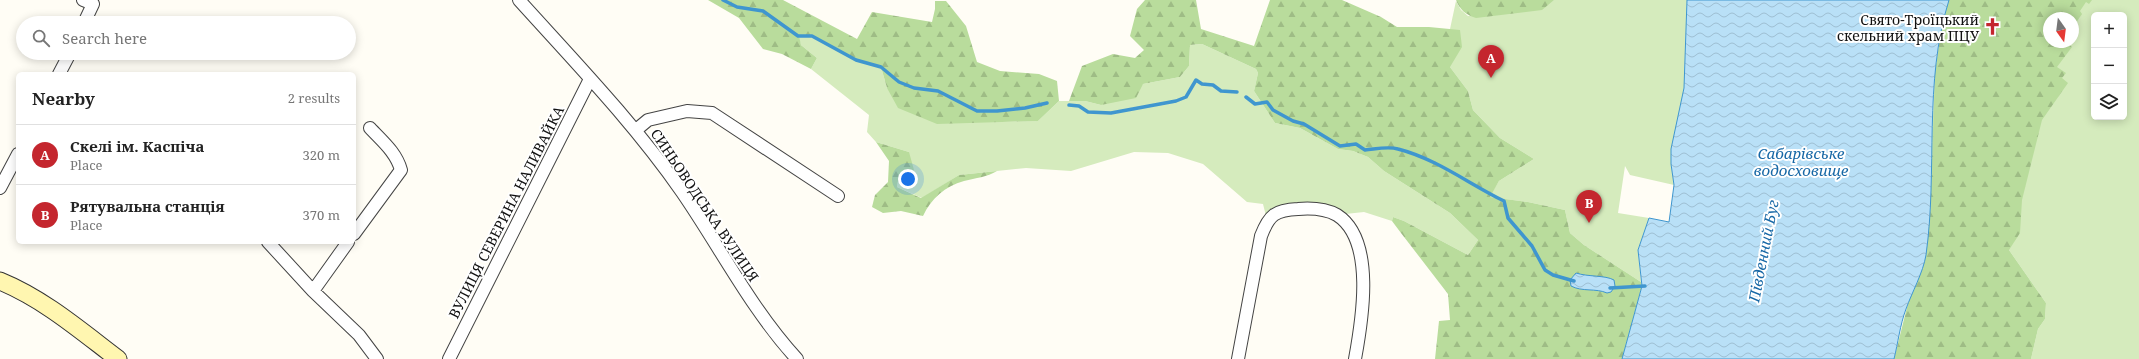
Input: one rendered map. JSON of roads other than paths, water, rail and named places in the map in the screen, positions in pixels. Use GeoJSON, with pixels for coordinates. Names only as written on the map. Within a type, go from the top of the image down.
{"type":"FeatureCollection","features":[{"type":"Feature","properties":{"kind":"main road"},"geometry":{"type":"LineString","coordinates":[[0,281],[32,296],[118,359]]}},
{"type":"Feature","properties":{"kind":"street"},"geometry":{"type":"LineString","coordinates":[[83,0],[93,4],[87,16]]}},
{"type":"Feature","properties":{"kind":"street","name":"СИНЬОВОДСЬКА ВУЛИЦЯ"},"geometry":{"type":"LineString","coordinates":[[519,0],[636,130],[682,192],[774,334],[797,359]]}},
{"type":"Feature","properties":{"kind":"street"},"geometry":{"type":"LineString","coordinates":[[60,72],[66,60]]}},
{"type":"Feature","properties":{"kind":"street","name":"ВУЛИЦЯ СЕВЕРИНА НАЛИВАЙКА"},"geometry":{"type":"LineString","coordinates":[[450,359],[590,79]]}},
{"type":"Feature","properties":{"kind":"street"},"geometry":{"type":"LineString","coordinates":[[636,130],[648,120],[681,112],[712,113],[838,196]]}},
{"type":"Feature","properties":{"kind":"street"},"geometry":{"type":"LineString","coordinates":[[356,231],[401,170],[398,161],[390,148],[370,128]]}},
{"type":"Feature","properties":{"kind":"street"},"geometry":{"type":"LineString","coordinates":[[0,188],[16,158]]}},
{"type":"Feature","properties":{"kind":"street"},"geometry":{"type":"LineString","coordinates":[[1238,359],[1261,236],[1267,220],[1281,210],[1319,209],[1336,215],[1348,224],[1360,257],[1364,290],[1362,321],[1355,359]]}},
{"type":"Feature","properties":{"kind":"street"},"geometry":{"type":"LineString","coordinates":[[270,244],[313,291],[359,335],[377,359]]}},
{"type":"Feature","properties":{"kind":"street"},"geometry":{"type":"LineString","coordinates":[[313,291],[347,244]]}},
{"type":"Feature","properties":{"kind":"water","name":"Сабарівське водосховище"},"geometry":{"type":"Polygon","coordinates":[[[1687,0],[1949,0],[1941,31],[1933,95],[1931,191],[1925,262],[1904,315],[1894,359],[1622,359],[1642,286],[1638,250],[1649,218],[1669,222],[1674,185],[1671,164],[1671,149],[1684,88],[1687,0]]]}},
{"type":"Feature","properties":{"kind":"water"},"geometry":{"type":"Polygon","coordinates":[[[1576,273],[1610,278],[1614,280],[1615,286],[1611,292],[1607,293],[1575,288],[1571,286],[1570,280],[1576,273]]]}},
{"type":"Feature","properties":{"kind":"waterway"},"geometry":{"type":"LineString","coordinates":[[723,0],[737,7],[763,11],[798,36],[812,36],[856,60],[881,67],[899,82],[914,88],[938,91],[977,111],[997,111],[1025,108],[1047,103]]}},
{"type":"Feature","properties":{"kind":"waterway"},"geometry":{"type":"LineString","coordinates":[[1069,105],[1079,106],[1088,112],[1111,113],[1176,101],[1186,97],[1196,80],[1202,84],[1213,85],[1221,91],[1237,92]]}},
{"type":"Feature","properties":{"kind":"waterway"},"geometry":{"type":"LineString","coordinates":[[1246,97],[1255,104],[1267,102],[1273,110],[1293,121],[1304,124],[1340,146],[1356,144],[1365,150],[1390,148],[1412,153],[1439,165],[1504,201],[1508,218],[1532,246],[1545,270],[1553,275],[1574,281]]}},
{"type":"Feature","properties":{"kind":"waterway"},"geometry":{"type":"LineString","coordinates":[[1610,288],[1645,286]]}},
{"type":"Feature","properties":{"kind":"place","name":"Свято-Троїцький скельний храм ПЦУ"},"geometry":{"type":"Point","coordinates":[1992,27]}},
{"type":"Feature","properties":{"kind":"place","name":"Скелі ім. Каспіча"},"geometry":{"type":"Point","coordinates":[1491,78]}},
{"type":"Feature","properties":{"kind":"place","name":"Рятувальна станція"},"geometry":{"type":"Point","coordinates":[1589,223]}},
{"type":"Feature","properties":{"kind":"water label","name":"Південний Буг"},"geometry":{"type":"Point","coordinates":[1763,251]}}]}
